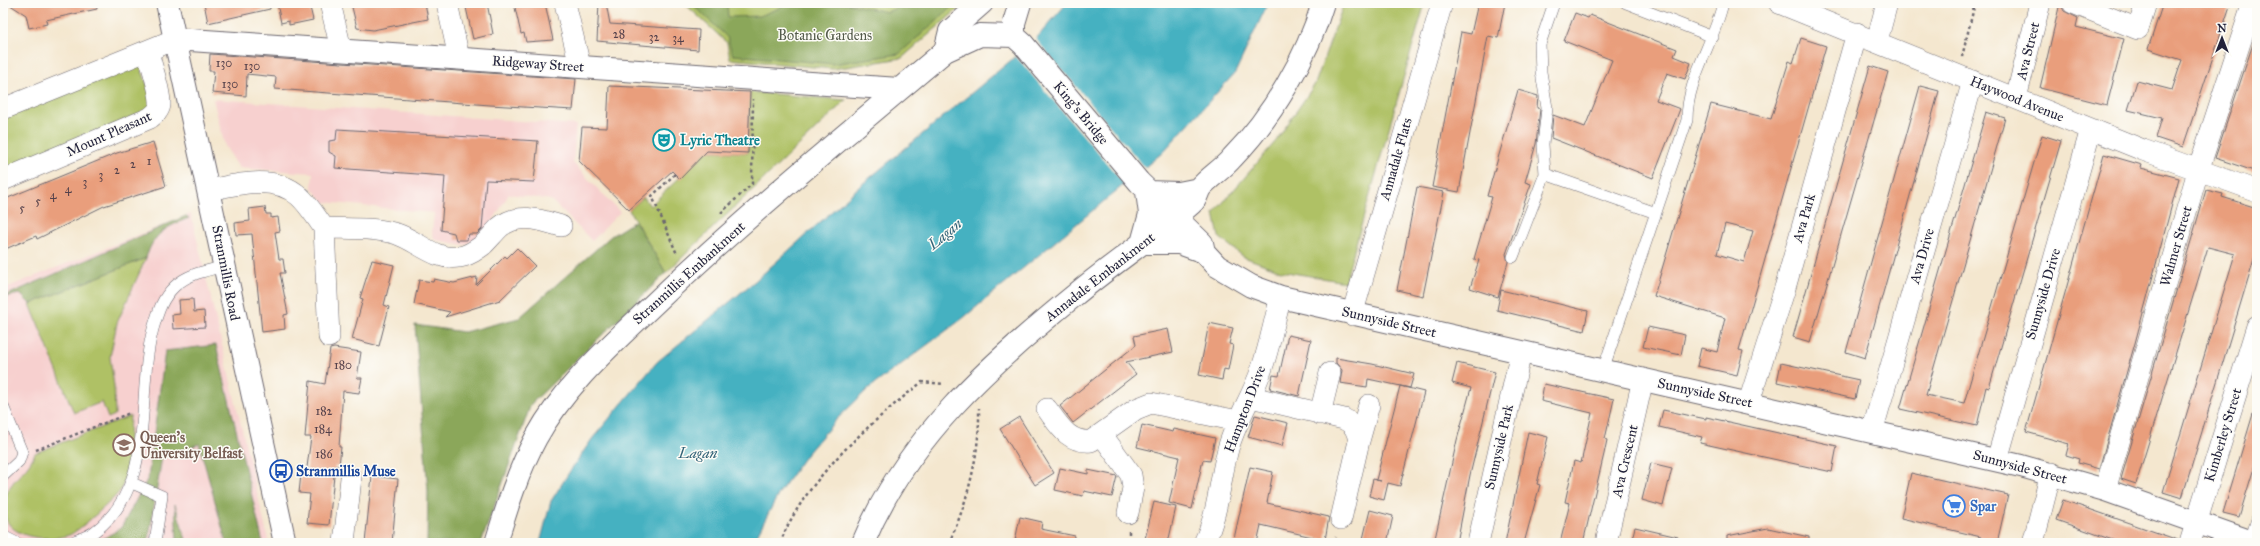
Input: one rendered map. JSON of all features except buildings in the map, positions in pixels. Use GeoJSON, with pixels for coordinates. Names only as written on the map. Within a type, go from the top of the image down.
{"type":"FeatureCollection","features":[{"type":"Feature","properties":{"kind":"street","name":"Stranmillis Road"},"geometry":{"type":"LineString","coordinates":[[167,3],[210,190],[285,543]]}},
{"type":"Feature","properties":{"kind":"street"},"geometry":{"type":"LineString","coordinates":[[330,3],[341,49]]}},
{"type":"Feature","properties":{"kind":"street"},"geometry":{"type":"LineString","coordinates":[[447,3],[459,58]]}},
{"type":"Feature","properties":{"kind":"street"},"geometry":{"type":"LineString","coordinates":[[565,3],[580,66]]}},
{"type":"Feature","properties":{"kind":"street"},"geometry":{"type":"LineString","coordinates":[[944,51],[950,31],[982,3]]}},
{"type":"Feature","properties":{"kind":"street"},"geometry":{"type":"LineString","coordinates":[[1019,40],[1014,23],[1020,3]]}},
{"type":"Feature","properties":{"kind":"street","name":"Annadale Embankment"},"geometry":{"type":"LineString","coordinates":[[863,543],[875,514],[909,460],[934,426],[976,380],[1075,295],[1177,217],[1194,201],[1200,189],[1233,158],[1275,106],[1297,68],[1323,3]]}},
{"type":"Feature","properties":{"kind":"street","name":"Annadale Flats"},"geometry":{"type":"LineString","coordinates":[[1352,315],[1442,3]]}},
{"type":"Feature","properties":{"kind":"street","name":"Haywood Avenue"},"geometry":{"type":"LineString","coordinates":[[1780,3],[1877,41],[2091,129],[2198,171],[2257,191]]}},
{"type":"Feature","properties":{"kind":"street"},"geometry":{"type":"LineString","coordinates":[[1877,41],[1887,3]]}},
{"type":"Feature","properties":{"kind":"street","name":"Ava Street"},"geometry":{"type":"LineString","coordinates":[[2016,98],[2040,3]]}},
{"type":"Feature","properties":{"kind":"street"},"geometry":{"type":"LineString","coordinates":[[2073,3],[2138,29],[2146,3]]}},
{"type":"Feature","properties":{"kind":"street","name":"Walmer Street"},"geometry":{"type":"LineString","coordinates":[[2105,490],[2198,171],[2254,3]]}},
{"type":"Feature","properties":{"kind":"street","name":"Ava Park"},"geometry":{"type":"LineString","coordinates":[[1749,402],[1787,280],[1857,33]]}},
{"type":"Feature","properties":{"kind":"street","name":"Stranmillis Embankment"},"geometry":{"type":"LineString","coordinates":[[496,543],[512,492],[536,438],[560,401],[597,358],[685,274],[944,51],[980,35],[1019,40]]}},
{"type":"Feature","properties":{"kind":"street","name":"Ridgeway Street"},"geometry":{"type":"LineString","coordinates":[[176,39],[341,49],[899,89]]}},
{"type":"Feature","properties":{"kind":"street"},"geometry":{"type":"LineString","coordinates":[[3,109],[176,39]]}},
{"type":"Feature","properties":{"kind":"street","name":"King's Bridge"},"geometry":{"type":"LineString","coordinates":[[1019,40],[1143,187],[1177,217]]}},
{"type":"Feature","properties":{"kind":"street","name":"Mount Pleasant"},"geometry":{"type":"LineString","coordinates":[[3,180],[150,118],[157,113],[160,106],[159,96],[148,51]]}},
{"type":"Feature","properties":{"kind":"street","name":"Ava Drive"},"geometry":{"type":"LineString","coordinates":[[1872,432],[1965,78]]}},
{"type":"Feature","properties":{"kind":"street","name":"Sunnyside Drive"},"geometry":{"type":"LineString","coordinates":[[1997,460],[2091,129]]}},
{"type":"Feature","properties":{"kind":"street"},"geometry":{"type":"LineString","coordinates":[[210,190],[245,183],[266,183],[285,187],[298,195],[324,228],[328,337]]}},
{"type":"Feature","properties":{"kind":"street"},"geometry":{"type":"LineString","coordinates":[[1200,189],[1179,193],[1143,187],[1150,214],[1142,243],[1179,243],[1204,252]]}},
{"type":"Feature","properties":{"kind":"street","name":"Sunnyside Street"},"geometry":{"type":"LineString","coordinates":[[1177,217],[1202,243],[1204,252],[1217,266],[1251,286],[1281,297],[1352,315],[1749,402],[2051,473],[2105,490],[2253,542]]}},
{"type":"Feature","properties":{"kind":"street"},"geometry":{"type":"LineString","coordinates":[[324,228],[379,230],[397,234],[416,242],[432,253],[459,257],[475,251],[510,220],[521,218],[541,220],[561,226]]}},
{"type":"Feature","properties":{"kind":"street","name":"Hampton Drive"},"geometry":{"type":"LineString","coordinates":[[1204,543],[1212,518],[1228,448],[1238,421],[1251,397],[1262,367],[1281,297]]}},
{"type":"Feature","properties":{"kind":"street","name":"Kimberley Street"},"geometry":{"type":"LineString","coordinates":[[2190,543],[2257,326]]}},
{"type":"Feature","properties":{"kind":"street","name":"Sunnyside Park"},"geometry":{"type":"LineString","coordinates":[[1478,543],[1521,352]]}},
{"type":"Feature","properties":{"kind":"street"},"geometry":{"type":"LineString","coordinates":[[1320,414],[1330,373]]}},
{"type":"Feature","properties":{"kind":"street","name":"Ava Crescent"},"geometry":{"type":"LineString","coordinates":[[1606,543],[1643,379]]}},
{"type":"Feature","properties":{"kind":"street"},"geometry":{"type":"LineString","coordinates":[[1251,397],[1352,423],[1357,431],[1359,441]]}},
{"type":"Feature","properties":{"kind":"street"},"geometry":{"type":"LineString","coordinates":[[1047,409],[1066,434],[1074,440],[1091,441],[1102,435],[1136,409],[1151,403],[1238,421]]}},
{"type":"Feature","properties":{"kind":"street"},"geometry":{"type":"LineString","coordinates":[[1341,520],[1369,405]]}},
{"type":"Feature","properties":{"kind":"street"},"geometry":{"type":"LineString","coordinates":[[1102,435],[1131,475],[1133,488],[1128,513]]}},
{"type":"Feature","properties":{"kind":"street"},"geometry":{"type":"LineString","coordinates":[[2033,543],[2051,473]]}},
{"type":"Feature","properties":{"kind":"street"},"geometry":{"type":"LineString","coordinates":[[344,543],[351,478]]}},
{"type":"Feature","properties":{"kind":"lane"},"geometry":{"type":"LineString","coordinates":[[1513,257],[1545,174],[1543,144],[1547,108],[1540,72],[1540,44],[1554,3]]}},
{"type":"Feature","properties":{"kind":"lane"},"geometry":{"type":"LineString","coordinates":[[1626,3],[1713,37]]}},
{"type":"Feature","properties":{"kind":"lane"},"geometry":{"type":"LineString","coordinates":[[1604,370],[1688,120],[1688,107],[1694,80],[1713,37],[1723,3]]}},
{"type":"Feature","properties":{"kind":"lane"},"geometry":{"type":"LineString","coordinates":[[1545,174],[1656,213]]}},
{"type":"Feature","properties":{"kind":"lane"},"geometry":{"type":"LineString","coordinates":[[69,543],[93,533],[112,516],[132,483],[139,447],[146,360],[159,306],[174,286],[192,274],[225,266]]}},
{"type":"Feature","properties":{"kind":"lane"},"geometry":{"type":"LineString","coordinates":[[3,406],[22,452],[19,461],[3,476]]}},
{"type":"Feature","properties":{"kind":"lane"},"geometry":{"type":"LineString","coordinates":[[132,483],[162,496],[155,543]]}},
{"type":"Feature","properties":{"kind":"lane"},"geometry":{"type":"LineString","coordinates":[[2253,542],[2257,519]]}},
{"type":"Feature","properties":{"kind":"lane"},"geometry":{"type":"LineString","coordinates":[[3,536],[16,543]]}},
{"type":"Feature","properties":{"kind":"path"},"geometry":{"type":"LineString","coordinates":[[1965,78],[1975,3]]}},
{"type":"Feature","properties":{"kind":"path"},"geometry":{"type":"LineString","coordinates":[[717,216],[752,184],[753,93]]}},
{"type":"Feature","properties":{"kind":"path"},"geometry":{"type":"LineString","coordinates":[[675,174],[652,196],[677,255],[683,249]]}},
{"type":"Feature","properties":{"kind":"path"},"geometry":{"type":"LineString","coordinates":[[780,543],[786,529],[816,483],[852,442],[922,382],[944,384]]}},
{"type":"Feature","properties":{"kind":"path"},"geometry":{"type":"LineString","coordinates":[[949,543],[968,497],[979,429],[978,406]]}},
{"type":"Feature","properties":{"kind":"path"},"geometry":{"type":"LineString","coordinates":[[21,456],[143,408]]}},
{"type":"Feature","properties":{"kind":"shaded area"},"geometry":{"type":"Polygon","coordinates":[[[213,99],[576,125],[573,163],[620,212],[592,241],[551,200],[509,194],[485,234],[465,245],[435,240],[432,233],[434,213],[324,202],[312,188],[313,173],[239,168],[225,146],[213,99]]]}},
{"type":"Feature","properties":{"kind":"shaded area","name":"Queen's University Belfast"},"geometry":{"type":"Polygon","coordinates":[[[191,214],[269,543],[3,543],[3,289],[191,214]]]}},
{"type":"Feature","properties":{"kind":"green space","name":"Botanic Gardens"},"geometry":{"type":"Polygon","coordinates":[[[684,3],[965,3],[902,58],[833,69],[730,59],[727,43],[684,3]]]}},
{"type":"Feature","properties":{"kind":"green space","name":"Botanic Gardens"},"geometry":{"type":"Polygon","coordinates":[[[691,3],[727,3],[728,17],[760,16],[791,3],[845,3],[887,12],[906,3],[956,3],[899,54],[833,64],[733,55],[727,37],[691,3]]]}},
{"type":"Feature","properties":{"kind":"green space"},"geometry":{"type":"Polygon","coordinates":[[[1344,3],[1425,3],[1345,282],[1281,271],[1244,257],[1219,237],[1214,213],[1276,141],[1315,84],[1344,3]]]}},
{"type":"Feature","properties":{"kind":"green space"},"geometry":{"type":"Polygon","coordinates":[[[138,59],[152,99],[149,110],[3,170],[3,115],[138,59]]]}},
{"type":"Feature","properties":{"kind":"green space"},"geometry":{"type":"Polygon","coordinates":[[[750,92],[846,100],[666,273],[629,210],[644,197],[650,206],[707,151],[748,153],[750,92]]]}},
{"type":"Feature","properties":{"kind":"green space"},"geometry":{"type":"Polygon","coordinates":[[[186,216],[189,218],[167,228],[157,237],[149,249],[146,258],[30,304],[20,294],[3,297],[186,216]]]}},
{"type":"Feature","properties":{"kind":"green space"},"geometry":{"type":"Polygon","coordinates":[[[635,221],[666,273],[531,404],[481,543],[427,543],[428,491],[415,325],[464,332],[519,318],[611,236],[635,221]]]}},
{"type":"Feature","properties":{"kind":"green space"},"geometry":{"type":"Polygon","coordinates":[[[146,258],[117,323],[110,357],[114,386],[115,415],[108,418],[102,402],[74,413],[30,304],[146,258]]]}},
{"type":"Feature","properties":{"kind":"green space"},"geometry":{"type":"Polygon","coordinates":[[[216,345],[263,543],[219,543],[226,541],[199,444],[162,457],[148,543],[96,543],[121,528],[148,478],[165,351],[216,345]]]}},
{"type":"Feature","properties":{"kind":"green space"},"geometry":{"type":"Polygon","coordinates":[[[130,416],[128,455],[123,484],[120,491],[104,508],[74,533],[60,537],[39,538],[28,536],[18,532],[10,526],[5,518],[4,507],[8,490],[27,467],[35,453],[130,416]]]}},
{"type":"Feature","properties":{"kind":"green space"},"geometry":{"type":"Polygon","coordinates":[[[175,504],[187,543],[177,543],[175,504]]]}},
{"type":"Feature","properties":{"kind":"water","name":"Lagan"},"geometry":{"type":"Polygon","coordinates":[[[1067,3],[1268,3],[1235,73],[1162,153],[962,319],[868,389],[836,420],[806,455],[779,493],[753,543],[540,543],[551,501],[570,471],[592,439],[657,362],[755,281],[860,186],[1034,41],[1067,3]]]}},
{"type":"Feature","properties":{"kind":"pier"},"geometry":{"type":"Polygon","coordinates":[[[1034,37],[1146,169],[1126,186],[1014,54],[1034,37]]]}},
{"type":"Feature","properties":{"kind":"place","name":"Lyric Theatre"},"geometry":{"type":"Point","coordinates":[664,140]}},
{"type":"Feature","properties":{"kind":"place","name":"Queen's University Belfast"},"geometry":{"type":"Point","coordinates":[124,445]}},
{"type":"Feature","properties":{"kind":"place","name":"Stranmillis Muse"},"geometry":{"type":"Point","coordinates":[281,471]}},
{"type":"Feature","properties":{"kind":"place","name":"Spar"},"geometry":{"type":"Point","coordinates":[1954,506]}}]}
